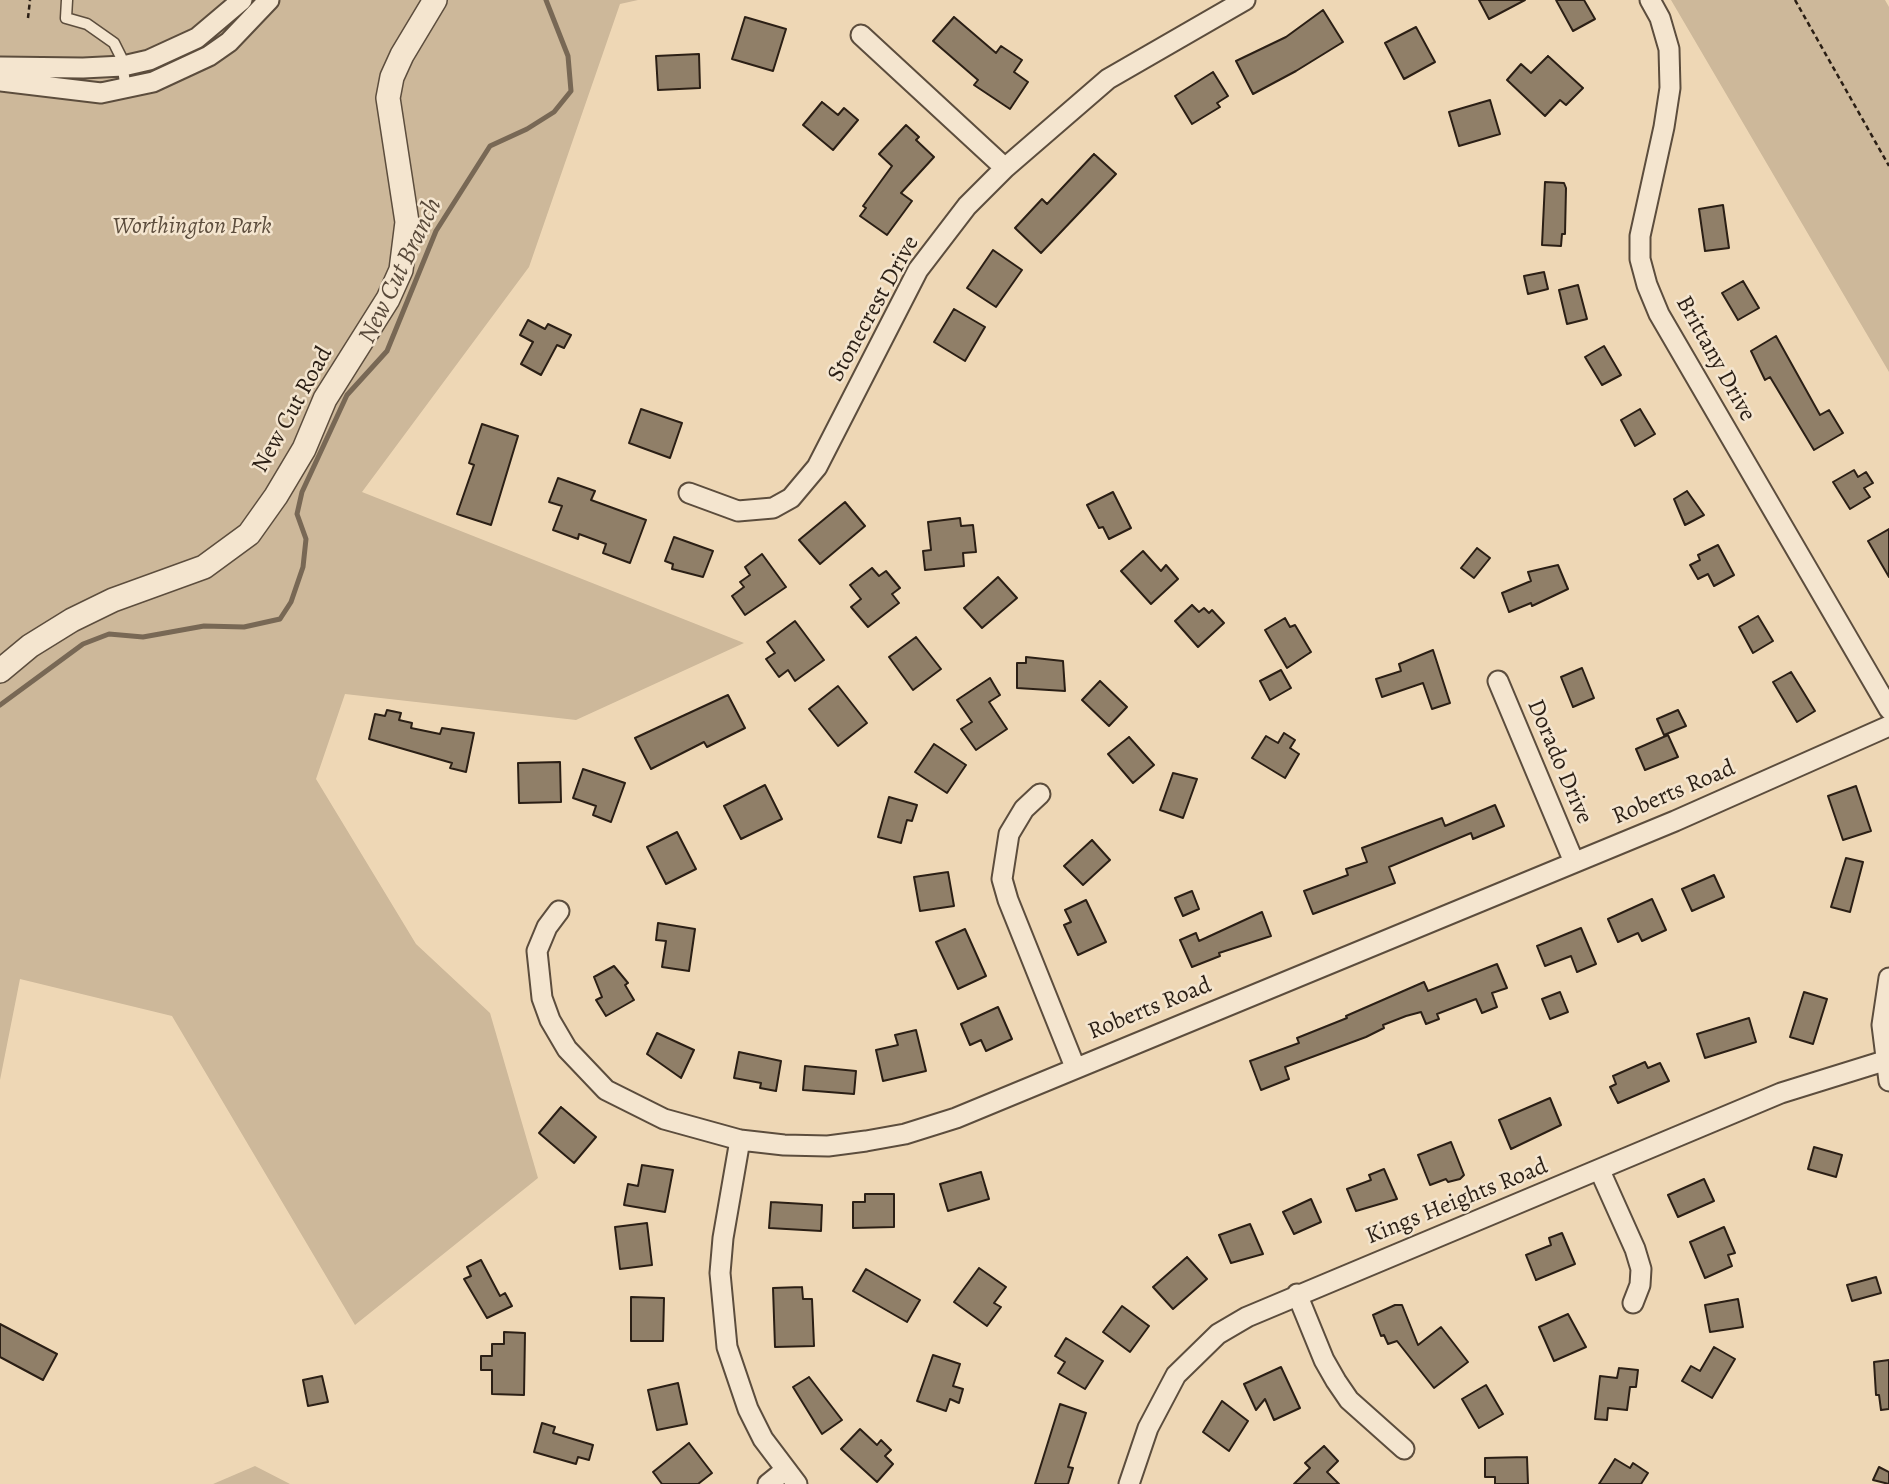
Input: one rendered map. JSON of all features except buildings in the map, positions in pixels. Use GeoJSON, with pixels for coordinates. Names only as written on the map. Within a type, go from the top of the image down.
{"type":"FeatureCollection","features":[{"type":"Feature","properties":{"kind":"street"},"geometry":{"type":"LineString","coordinates":[[0,67],[123,66],[172,52],[197,38],[242,0]]}},
{"type":"Feature","properties":{"kind":"street"},"geometry":{"type":"LineString","coordinates":[[0,81],[81,93],[126,89],[153,82],[198,63],[229,41],[269,0]]}},
{"type":"Feature","properties":{"kind":"street","name":"New Cut Road"},"geometry":{"type":"LineString","coordinates":[[0,671],[30,646],[82,615],[113,600],[204,568],[249,534],[276,496],[304,449],[325,399],[388,299],[401,270],[407,222],[388,98],[391,77],[435,0]]}},
{"type":"Feature","properties":{"kind":"street","name":"Stonecrest Drive"},"geometry":{"type":"LineString","coordinates":[[689,493],[720,506],[754,511],[773,508],[792,498],[807,483],[918,270],[967,206],[1004,168],[1108,79],[1245,0]]}},
{"type":"Feature","properties":{"kind":"street","name":"Brittany Drive"},"geometry":{"type":"LineString","coordinates":[[1650,0],[1660,18],[1669,49],[1670,88],[1640,236],[1640,259],[1647,285],[1659,314],[1889,709]]}},
{"type":"Feature","properties":{"kind":"street"},"geometry":{"type":"LineString","coordinates":[[861,35],[1004,168]]}},
{"type":"Feature","properties":{"kind":"street","name":"Dorado Drive"},"geometry":{"type":"LineString","coordinates":[[1498,681],[1574,862]]}},
{"type":"Feature","properties":{"kind":"street","name":"Roberts Road"},"geometry":{"type":"LineString","coordinates":[[559,911],[540,939],[538,973],[550,1020],[567,1049],[588,1074],[630,1104],[664,1119],[740,1140],[828,1146],[905,1134],[956,1118],[1574,862],[1889,726]]}},
{"type":"Feature","properties":{"kind":"street"},"geometry":{"type":"LineString","coordinates":[[1040,794],[1024,808],[1009,834],[1002,879],[1007,900],[1075,1067]]}},
{"type":"Feature","properties":{"kind":"street"},"geometry":{"type":"LineString","coordinates":[[1889,978],[1882,1025],[1884,1061],[1889,1081]]}},
{"type":"Feature","properties":{"kind":"street","name":"Kings Heights Road"},"geometry":{"type":"LineString","coordinates":[[1129,1484],[1147,1428],[1161,1400],[1186,1365],[1218,1334],[1297,1294],[1600,1171],[1782,1093],[1884,1061]]}},
{"type":"Feature","properties":{"kind":"street"},"geometry":{"type":"LineString","coordinates":[[740,1140],[723,1238],[722,1309],[727,1347],[748,1409],[790,1477],[768,1484]]}},
{"type":"Feature","properties":{"kind":"street"},"geometry":{"type":"LineString","coordinates":[[1600,1171],[1641,1269],[1640,1285],[1633,1303]]}},
{"type":"Feature","properties":{"kind":"street"},"geometry":{"type":"LineString","coordinates":[[1297,1294],[1324,1360],[1349,1400],[1404,1449]]}},
{"type":"Feature","properties":{"kind":"lane"},"geometry":{"type":"LineString","coordinates":[[67,0],[66,18],[104,35],[114,43],[123,66],[126,89]]}},
{"type":"Feature","properties":{"kind":"path"},"geometry":{"type":"LineString","coordinates":[[28,18],[30,0]]}},
{"type":"Feature","properties":{"kind":"path"},"geometry":{"type":"LineString","coordinates":[[1795,0],[1889,166]]}},
{"type":"Feature","properties":{"kind":"green space","name":"Worthington Park"},"geometry":{"type":"Polygon","coordinates":[[[0,0],[638,0],[620,4],[529,267],[362,492],[744,643],[576,720],[345,694],[316,779],[416,944],[490,1013],[538,1178],[355,1325],[172,1016],[20,979],[0,1080],[0,0]]]}},
{"type":"Feature","properties":{"kind":"green space"},"geometry":{"type":"Polygon","coordinates":[[[1671,0],[1885,0],[1889,7],[1889,372],[1671,0]]]}},
{"type":"Feature","properties":{"kind":"green space"},"geometry":{"type":"Polygon","coordinates":[[[255,1466],[290,1484],[213,1484],[255,1466]]]}},
{"type":"Feature","properties":{"kind":"waterway","name":"New Cut Branch"},"geometry":{"type":"LineString","coordinates":[[0,705],[83,644],[109,634],[143,637],[204,626],[244,627],[280,619],[291,602],[303,567],[306,539],[297,514],[302,492],[347,395],[387,351],[436,231],[490,146],[527,129],[554,112],[571,91],[568,56],[546,0]]}}]}
